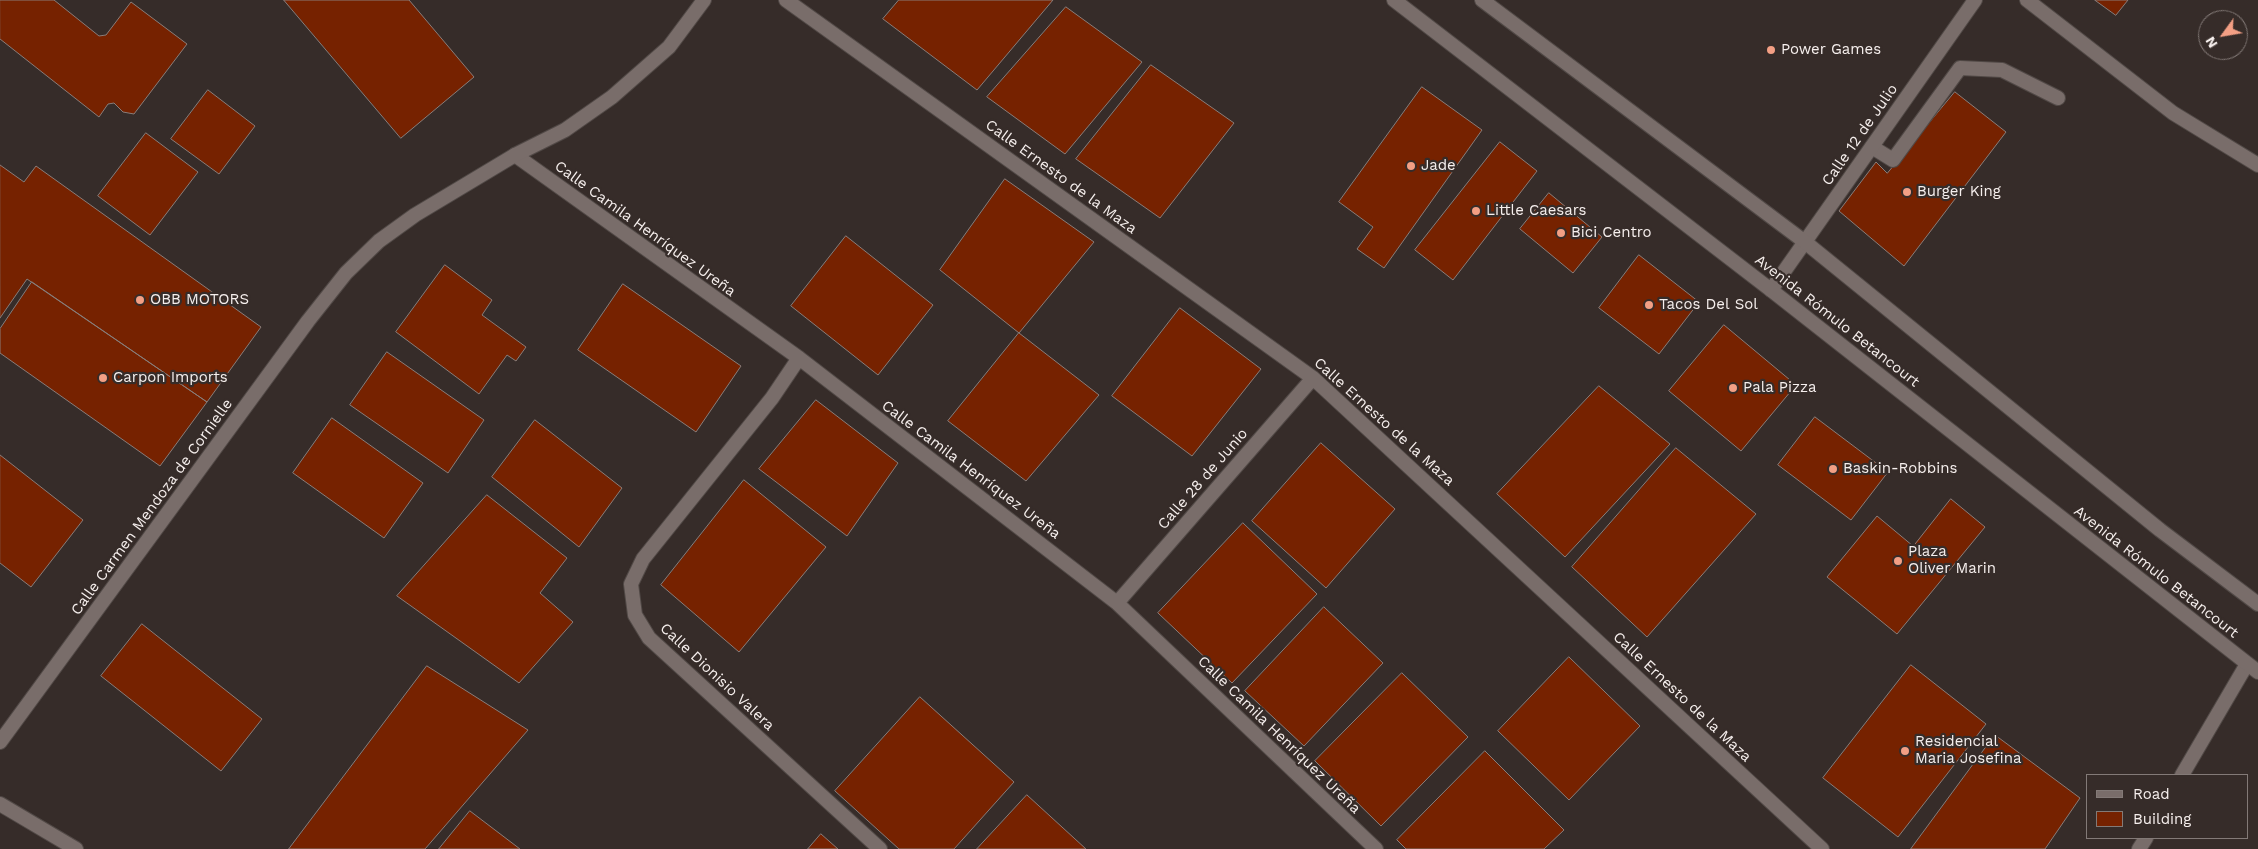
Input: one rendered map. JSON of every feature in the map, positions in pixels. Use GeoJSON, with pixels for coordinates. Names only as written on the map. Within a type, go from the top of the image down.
{"type":"FeatureCollection","features":[{"type":"Feature","properties":{"kind":"street","name":"Calle Carmen Mendoza de Cornielle"},"geometry":{"type":"LineString","coordinates":[[0,742],[308,321],[346,273],[379,241],[414,215],[515,155],[565,130],[612,97],[669,47],[704,0]]}},
{"type":"Feature","properties":{"kind":"street","name":"Calle Ernesto de la Maza"},"geometry":{"type":"LineString","coordinates":[[786,0],[1313,378],[1822,849]]}},
{"type":"Feature","properties":{"kind":"street","name":"Avenida Rómulo Betancourt"},"geometry":{"type":"LineString","coordinates":[[1394,0],[1771,290],[2252,668]]}},
{"type":"Feature","properties":{"kind":"street"},"geometry":{"type":"LineString","coordinates":[[1482,0],[1805,242],[2160,530],[2258,604]]}},
{"type":"Feature","properties":{"kind":"street","name":"Calle 12 de Julio"},"geometry":{"type":"LineString","coordinates":[[1771,290],[1975,0]]}},
{"type":"Feature","properties":{"kind":"street"},"geometry":{"type":"LineString","coordinates":[[2027,0],[2173,112],[2258,165]]}},
{"type":"Feature","properties":{"kind":"street"},"geometry":{"type":"LineString","coordinates":[[1872,147],[1893,160],[1960,68],[2002,70],[2058,98]]}},
{"type":"Feature","properties":{"kind":"street","name":"Calle Camila Henríquez Ureña"},"geometry":{"type":"LineString","coordinates":[[515,155],[799,358],[1117,603],[1376,849]]}},
{"type":"Feature","properties":{"kind":"street","name":"Calle Dionisio Valera"},"geometry":{"type":"LineString","coordinates":[[799,358],[772,398],[643,558],[631,584],[635,615],[649,638],[880,849]]}},
{"type":"Feature","properties":{"kind":"street","name":"Calle 28 de Junio"},"geometry":{"type":"LineString","coordinates":[[1117,603],[1313,378]]}},
{"type":"Feature","properties":{"kind":"street"},"geometry":{"type":"LineString","coordinates":[[2183,774],[2252,668]]}},
{"type":"Feature","properties":{"kind":"street"},"geometry":{"type":"LineString","coordinates":[[0,804],[76,849]]}},
{"type":"Feature","properties":{"kind":"building"},"geometry":{"type":"Polygon","coordinates":[[[0,0],[54,0],[99,36],[106,35],[131,2],[187,44],[134,114],[123,112],[114,103],[108,104],[99,117],[0,39],[0,0]]]}},
{"type":"Feature","properties":{"kind":"building"},"geometry":{"type":"Polygon","coordinates":[[[284,0],[409,0],[474,77],[401,138],[284,0]]]}},
{"type":"Feature","properties":{"kind":"building"},"geometry":{"type":"Polygon","coordinates":[[[899,0],[1053,0],[977,90],[883,19],[899,0]]]}},
{"type":"Feature","properties":{"kind":"building"},"geometry":{"type":"Polygon","coordinates":[[[2095,0],[2128,0],[2116,15],[2095,0]]]}},
{"type":"Feature","properties":{"kind":"building"},"geometry":{"type":"Polygon","coordinates":[[[1066,7],[1142,62],[1065,154],[987,97],[1066,7]]]}},
{"type":"Feature","properties":{"kind":"building"},"geometry":{"type":"Polygon","coordinates":[[[1151,65],[1234,123],[1160,218],[1076,159],[1151,65]]]}},
{"type":"Feature","properties":{"kind":"building","name":"Jade"},"geometry":{"type":"Polygon","coordinates":[[[1422,87],[1482,130],[1384,268],[1357,249],[1373,227],[1339,202],[1422,87]]]}},
{"type":"Feature","properties":{"kind":"building"},"geometry":{"type":"Polygon","coordinates":[[[208,90],[255,126],[219,174],[171,139],[208,90]]]}},
{"type":"Feature","properties":{"kind":"building","name":"Burger King"},"geometry":{"type":"Polygon","coordinates":[[[1955,92],[2006,132],[1904,266],[1839,211],[1876,162],[1887,173],[1955,92]]]}},
{"type":"Feature","properties":{"kind":"building"},"geometry":{"type":"Polygon","coordinates":[[[146,133],[198,172],[150,235],[98,196],[146,133]]]}},
{"type":"Feature","properties":{"kind":"building","name":"Little Caesars"},"geometry":{"type":"Polygon","coordinates":[[[1500,142],[1537,171],[1453,280],[1415,250],[1500,142]]]}},
{"type":"Feature","properties":{"kind":"building","name":"OBB MOTORS"},"geometry":{"type":"Polygon","coordinates":[[[0,165],[24,182],[36,166],[261,327],[207,402],[27,279],[0,318],[0,165]]]}},
{"type":"Feature","properties":{"kind":"building"},"geometry":{"type":"Polygon","coordinates":[[[1005,179],[1094,242],[1019,333],[940,270],[1005,179]]]}},
{"type":"Feature","properties":{"kind":"building","name":"Bici Centro"},"geometry":{"type":"Polygon","coordinates":[[[1549,193],[1602,237],[1573,273],[1520,229],[1549,193]]]}},
{"type":"Feature","properties":{"kind":"building"},"geometry":{"type":"Polygon","coordinates":[[[846,236],[933,305],[878,375],[791,306],[846,236]]]}},
{"type":"Feature","properties":{"kind":"building","name":"Tacos Del Sol"},"geometry":{"type":"Polygon","coordinates":[[[1639,255],[1699,302],[1659,354],[1599,308],[1639,255]]]}},
{"type":"Feature","properties":{"kind":"building"},"geometry":{"type":"Polygon","coordinates":[[[445,265],[492,300],[482,315],[526,347],[516,361],[507,355],[479,394],[396,332],[445,265]]]}},
{"type":"Feature","properties":{"kind":"building","name":"Carpon Imports"},"geometry":{"type":"Polygon","coordinates":[[[32,282],[207,402],[160,466],[0,353],[0,329],[32,282]]]}},
{"type":"Feature","properties":{"kind":"building"},"geometry":{"type":"Polygon","coordinates":[[[623,284],[741,366],[696,432],[578,350],[623,284]]]}},
{"type":"Feature","properties":{"kind":"building"},"geometry":{"type":"Polygon","coordinates":[[[1180,308],[1261,369],[1192,456],[1112,396],[1180,308]]]}},
{"type":"Feature","properties":{"kind":"building","name":"Pala Pizza"},"geometry":{"type":"Polygon","coordinates":[[[1724,325],[1796,385],[1741,451],[1669,391],[1724,325]]]}},
{"type":"Feature","properties":{"kind":"building"},"geometry":{"type":"Polygon","coordinates":[[[1019,333],[1099,395],[1026,481],[948,421],[1019,333]]]}},
{"type":"Feature","properties":{"kind":"building"},"geometry":{"type":"Polygon","coordinates":[[[387,352],[484,420],[448,473],[350,405],[387,352]]]}},
{"type":"Feature","properties":{"kind":"building"},"geometry":{"type":"Polygon","coordinates":[[[1599,386],[1670,444],[1565,557],[1497,494],[1599,386]]]}},
{"type":"Feature","properties":{"kind":"building"},"geometry":{"type":"Polygon","coordinates":[[[816,400],[898,463],[847,536],[759,469],[816,400]]]}},
{"type":"Feature","properties":{"kind":"building","name":"Baskin-Robbins"},"geometry":{"type":"Polygon","coordinates":[[[1815,417],[1888,472],[1851,520],[1778,465],[1815,417]]]}},
{"type":"Feature","properties":{"kind":"building"},"geometry":{"type":"Polygon","coordinates":[[[332,418],[423,483],[384,538],[293,473],[332,418]]]}},
{"type":"Feature","properties":{"kind":"building"},"geometry":{"type":"Polygon","coordinates":[[[535,420],[622,488],[579,547],[492,477],[535,420]]]}},
{"type":"Feature","properties":{"kind":"building"},"geometry":{"type":"Polygon","coordinates":[[[1321,443],[1395,509],[1326,588],[1252,521],[1321,443]]]}},
{"type":"Feature","properties":{"kind":"building"},"geometry":{"type":"Polygon","coordinates":[[[1676,448],[1756,514],[1647,637],[1572,567],[1676,448]]]}},
{"type":"Feature","properties":{"kind":"building"},"geometry":{"type":"Polygon","coordinates":[[[0,455],[83,520],[31,587],[0,563],[0,455]]]}},
{"type":"Feature","properties":{"kind":"building"},"geometry":{"type":"Polygon","coordinates":[[[744,480],[826,547],[739,652],[661,585],[744,480]]]}},
{"type":"Feature","properties":{"kind":"building"},"geometry":{"type":"Polygon","coordinates":[[[487,495],[567,558],[540,593],[573,622],[519,683],[397,596],[487,495]]]}},
{"type":"Feature","properties":{"kind":"building","name":"Plaza Oliver Marin"},"geometry":{"type":"Polygon","coordinates":[[[1951,499],[1985,527],[1897,634],[1827,577],[1877,516],[1913,546],[1951,499]]]}},
{"type":"Feature","properties":{"kind":"building"},"geometry":{"type":"Polygon","coordinates":[[[1243,523],[1317,594],[1232,683],[1158,613],[1243,523]]]}},
{"type":"Feature","properties":{"kind":"building"},"geometry":{"type":"Polygon","coordinates":[[[1324,607],[1383,663],[1304,746],[1245,691],[1324,607]]]}},
{"type":"Feature","properties":{"kind":"building"},"geometry":{"type":"Polygon","coordinates":[[[142,624],[262,719],[221,771],[101,676],[142,624]]]}},
{"type":"Feature","properties":{"kind":"building"},"geometry":{"type":"Polygon","coordinates":[[[1569,657],[1640,726],[1569,800],[1498,731],[1569,657]]]}},
{"type":"Feature","properties":{"kind":"building","name":"Residencial Maria Josefina"},"geometry":{"type":"Polygon","coordinates":[[[1911,665],[1986,724],[1898,837],[1823,778],[1911,665]]]}},
{"type":"Feature","properties":{"kind":"building"},"geometry":{"type":"Polygon","coordinates":[[[427,666],[528,730],[425,849],[289,849],[427,666]]]}},
{"type":"Feature","properties":{"kind":"building"},"geometry":{"type":"Polygon","coordinates":[[[1402,673],[1468,737],[1381,826],[1315,761],[1402,673]]]}},
{"type":"Feature","properties":{"kind":"building"},"geometry":{"type":"Polygon","coordinates":[[[920,697],[1014,782],[954,849],[899,849],[835,791],[920,697]]]}},
{"type":"Feature","properties":{"kind":"building"},"geometry":{"type":"Polygon","coordinates":[[[1995,735],[2080,798],[2045,849],[1911,849],[1995,735]]]}},
{"type":"Feature","properties":{"kind":"building"},"geometry":{"type":"Polygon","coordinates":[[[1485,751],[1564,830],[1544,849],[1406,849],[1397,840],[1485,751]]]}},
{"type":"Feature","properties":{"kind":"building"},"geometry":{"type":"Polygon","coordinates":[[[1027,795],[1086,849],[977,849],[1027,795]]]}},
{"type":"Feature","properties":{"kind":"building"},"geometry":{"type":"Polygon","coordinates":[[[470,811],[520,849],[439,849],[470,811]]]}},
{"type":"Feature","properties":{"kind":"building"},"geometry":{"type":"Polygon","coordinates":[[[821,834],[838,849],[808,849],[821,834]]]}},
{"type":"Feature","properties":{"kind":"place","name":"Power Games"},"geometry":{"type":"Point","coordinates":[1771,50]}},
{"type":"Feature","properties":{"kind":"place","name":"Jade"},"geometry":{"type":"Point","coordinates":[1411,166]}},
{"type":"Feature","properties":{"kind":"place","name":"Burger King"},"geometry":{"type":"Point","coordinates":[1907,192]}},
{"type":"Feature","properties":{"kind":"place","name":"Little Caesars"},"geometry":{"type":"Point","coordinates":[1476,211]}},
{"type":"Feature","properties":{"kind":"place","name":"Bici Centro"},"geometry":{"type":"Point","coordinates":[1561,233]}},
{"type":"Feature","properties":{"kind":"place","name":"OBB MOTORS"},"geometry":{"type":"Point","coordinates":[140,300]}},
{"type":"Feature","properties":{"kind":"place","name":"Tacos Del Sol"},"geometry":{"type":"Point","coordinates":[1649,305]}},
{"type":"Feature","properties":{"kind":"place","name":"Carpon Imports"},"geometry":{"type":"Point","coordinates":[103,378]}},
{"type":"Feature","properties":{"kind":"place","name":"Pala Pizza"},"geometry":{"type":"Point","coordinates":[1733,388]}},
{"type":"Feature","properties":{"kind":"place","name":"Baskin-Robbins"},"geometry":{"type":"Point","coordinates":[1833,469]}},
{"type":"Feature","properties":{"kind":"place","name":"Plaza Oliver Marin"},"geometry":{"type":"Point","coordinates":[1898,561]}},
{"type":"Feature","properties":{"kind":"place","name":"Residencial Maria Josefina"},"geometry":{"type":"Point","coordinates":[1905,751]}}]}
